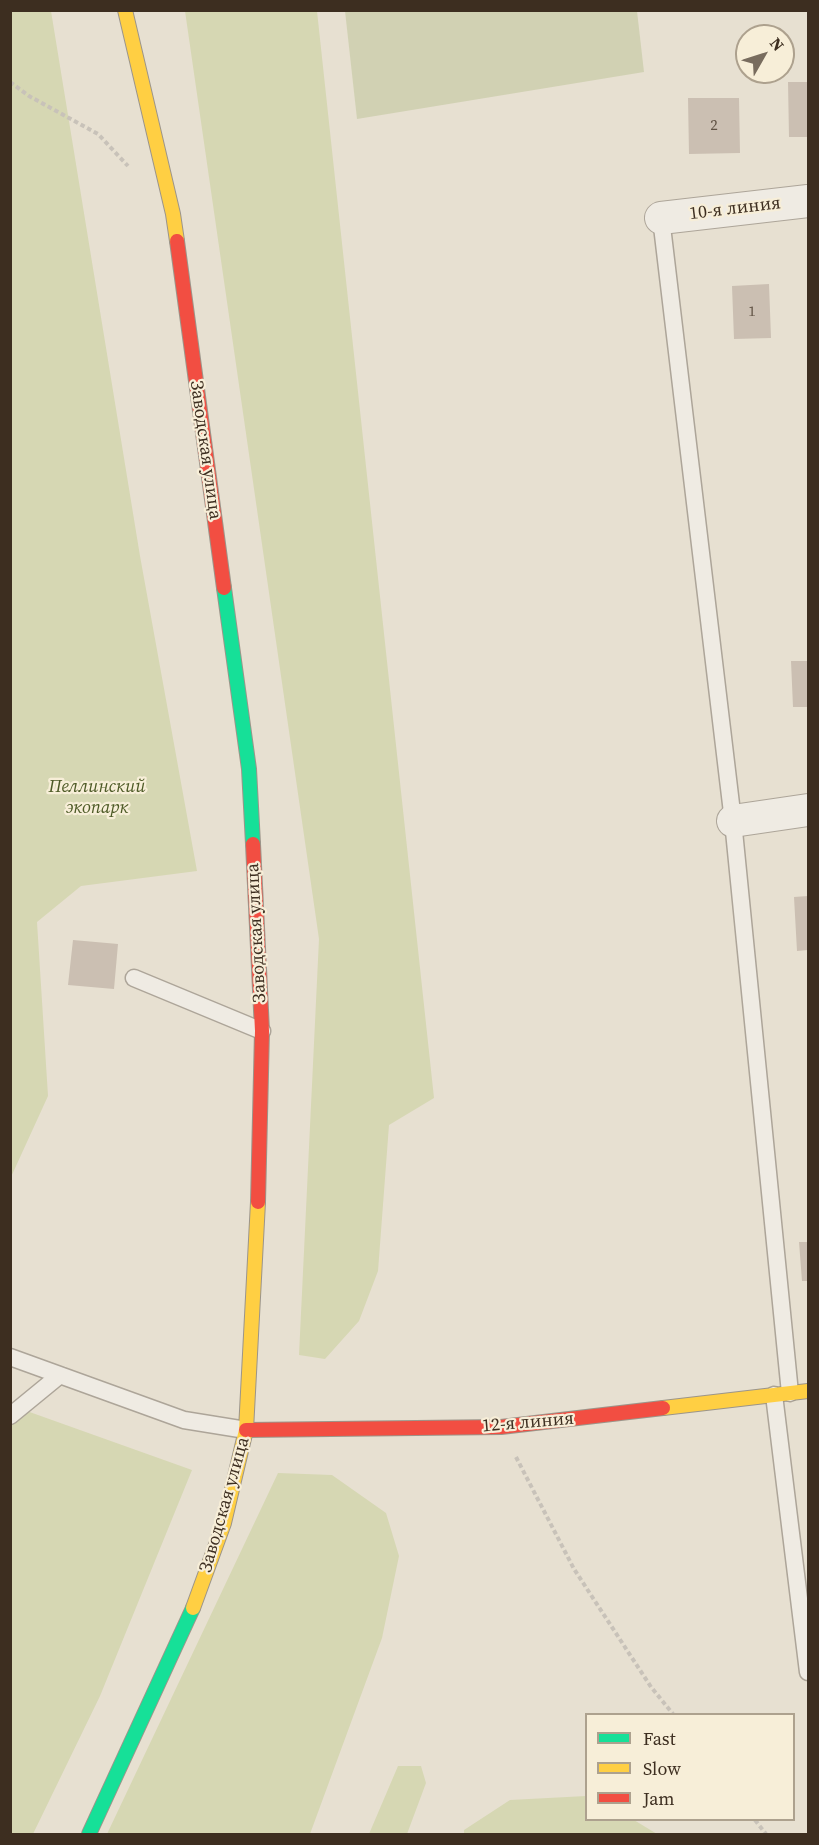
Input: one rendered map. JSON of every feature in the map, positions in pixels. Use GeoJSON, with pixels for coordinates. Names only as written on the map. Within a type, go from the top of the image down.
{"type":"FeatureCollection","features":[{"type":"Feature","properties":{"kind":"street","name":"Заводская улица"},"geometry":{"type":"LineString","coordinates":[[89,1834],[191,1614],[224,1523],[246,1430],[256,1273],[262,1031],[247,757],[173,214],[125,10]]}},
{"type":"Feature","properties":{"kind":"street","name":"10-я линия"},"geometry":{"type":"LineString","coordinates":[[661,218],[808,201]]}},
{"type":"Feature","properties":{"kind":"street"},"geometry":{"type":"LineString","coordinates":[[733,821],[808,810]]}},
{"type":"Feature","properties":{"kind":"street","name":"12-я линия"},"geometry":{"type":"LineString","coordinates":[[246,1430],[501,1427],[808,1391]]}},
{"type":"Feature","properties":{"kind":"lane"},"geometry":{"type":"LineString","coordinates":[[661,218],[733,821],[808,1672]]}},
{"type":"Feature","properties":{"kind":"lane"},"geometry":{"type":"LineString","coordinates":[[134,978],[262,1031]]}},
{"type":"Feature","properties":{"kind":"lane"},"geometry":{"type":"LineString","coordinates":[[10,1357],[183,1420],[246,1430]]}},
{"type":"Feature","properties":{"kind":"lane"},"geometry":{"type":"LineString","coordinates":[[10,1416],[60,1375]]}},
{"type":"Feature","properties":{"kind":"path"},"geometry":{"type":"LineString","coordinates":[[10,82],[29,96],[99,134],[133,171]]}},
{"type":"Feature","properties":{"kind":"path"},"geometry":{"type":"LineString","coordinates":[[501,1427],[574,1569],[651,1687],[672,1713]]}},
{"type":"Feature","properties":{"kind":"path"},"geometry":{"type":"LineString","coordinates":[[756,1821],[766,1834]]}},
{"type":"Feature","properties":{"kind":"green space","name":"Пеллинский экопарк"},"geometry":{"type":"Polygon","coordinates":[[[10,11],[51,11],[140,556],[197,871],[81,886],[37,922],[48,1096],[11,1177],[10,11]]]}},
{"type":"Feature","properties":{"kind":"green space"},"geometry":{"type":"Polygon","coordinates":[[[185,11],[317,11],[434,1098],[389,1125],[378,1271],[359,1321],[325,1359],[299,1355],[319,939],[185,11]]]}},
{"type":"Feature","properties":{"kind":"green space"},"geometry":{"type":"Polygon","coordinates":[[[345,11],[637,11],[644,72],[357,119],[345,11]]]}},
{"type":"Feature","properties":{"kind":"green space"},"geometry":{"type":"Polygon","coordinates":[[[10,1405],[192,1470],[100,1696],[33,1834],[11,1834],[10,1405]]]}},
{"type":"Feature","properties":{"kind":"green space"},"geometry":{"type":"Polygon","coordinates":[[[278,1473],[332,1475],[386,1513],[399,1556],[382,1638],[310,1834],[107,1834],[278,1473]]]}},
{"type":"Feature","properties":{"kind":"green space"},"geometry":{"type":"Polygon","coordinates":[[[398,1766],[421,1766],[426,1783],[407,1834],[369,1834],[398,1766]]]}},
{"type":"Feature","properties":{"kind":"green space"},"geometry":{"type":"Polygon","coordinates":[[[585,1796],[585,1821],[636,1821],[657,1834],[464,1834],[464,1830],[510,1800],[585,1796]]]}},
{"type":"Feature","properties":{"kind":"building"},"geometry":{"type":"Polygon","coordinates":[[[808,82],[808,137],[789,137],[788,84],[808,82]]]}},
{"type":"Feature","properties":{"kind":"building"},"geometry":{"type":"Polygon","coordinates":[[[688,98],[739,98],[740,153],[689,154],[688,98]]]}},
{"type":"Feature","properties":{"kind":"building"},"geometry":{"type":"Polygon","coordinates":[[[769,284],[771,338],[734,339],[732,286],[769,284]]]}},
{"type":"Feature","properties":{"kind":"building"},"geometry":{"type":"Polygon","coordinates":[[[791,661],[808,661],[808,707],[793,707],[791,661]]]}},
{"type":"Feature","properties":{"kind":"building"},"geometry":{"type":"Polygon","coordinates":[[[808,896],[808,950],[797,951],[794,897],[808,896]]]}},
{"type":"Feature","properties":{"kind":"building"},"geometry":{"type":"Polygon","coordinates":[[[73,940],[118,944],[114,989],[68,985],[73,940]]]}},
{"type":"Feature","properties":{"kind":"building"},"geometry":{"type":"Polygon","coordinates":[[[799,1242],[808,1242],[808,1281],[802,1281],[799,1242]]]}},
{"type":"Feature","properties":{"kind":"traffic: fast"},"geometry":{"type":"LineString","coordinates":[[224,588],[249,769],[253,844]]}},
{"type":"Feature","properties":{"kind":"traffic: fast"},"geometry":{"type":"LineString","coordinates":[[89,1834],[193,1608]]}},
{"type":"Feature","properties":{"kind":"traffic: slow"},"geometry":{"type":"LineString","coordinates":[[125,10],[173,214],[177,241]]}},
{"type":"Feature","properties":{"kind":"traffic: slow"},"geometry":{"type":"LineString","coordinates":[[193,1608],[224,1523],[246,1430],[258,1202]]}},
{"type":"Feature","properties":{"kind":"traffic: slow"},"geometry":{"type":"LineString","coordinates":[[663,1408],[808,1391]]}},
{"type":"Feature","properties":{"kind":"traffic: jam"},"geometry":{"type":"LineString","coordinates":[[177,241],[224,588]]}},
{"type":"Feature","properties":{"kind":"traffic: jam"},"geometry":{"type":"LineString","coordinates":[[253,844],[262,1031],[258,1202]]}},
{"type":"Feature","properties":{"kind":"traffic: jam"},"geometry":{"type":"LineString","coordinates":[[246,1430],[501,1427],[663,1408]]}}]}
